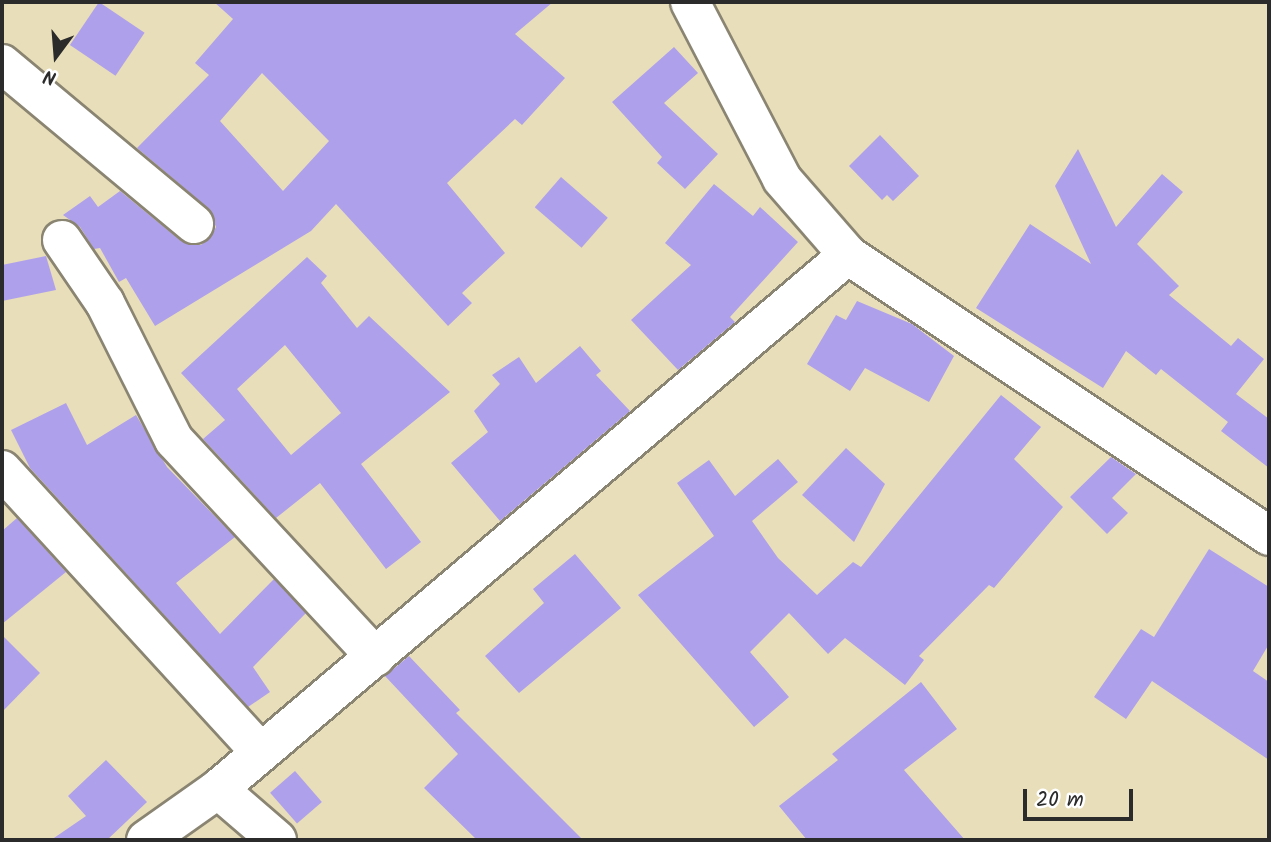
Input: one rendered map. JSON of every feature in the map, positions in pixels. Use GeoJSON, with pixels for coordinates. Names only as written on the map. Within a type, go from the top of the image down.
{"type":"FeatureCollection","features":[{"type":"Feature","properties":{"kind":"street"},"geometry":{"type":"LineString","coordinates":[[690,2],[782,179],[848,255],[1269,536]]}},
{"type":"Feature","properties":{"kind":"street"},"geometry":{"type":"LineString","coordinates":[[2,64],[194,224]]}},
{"type":"Feature","properties":{"kind":"street"},"geometry":{"type":"LineString","coordinates":[[62,240],[105,303],[174,440],[376,657]]}},
{"type":"Feature","properties":{"kind":"street"},"geometry":{"type":"LineString","coordinates":[[146,840],[218,789],[848,255]]}},
{"type":"Feature","properties":{"kind":"street"},"geometry":{"type":"LineString","coordinates":[[2,470],[260,752]]}},
{"type":"Feature","properties":{"kind":"street"},"geometry":{"type":"LineString","coordinates":[[218,789],[277,840]]}},
{"type":"Feature","properties":{"kind":"building"},"geometry":{"type":"Polygon","coordinates":[[[99,2],[145,33],[116,76],[70,45],[99,2]]]}},
{"type":"Feature","properties":{"kind":"building"},"geometry":{"type":"Polygon","coordinates":[[[214,2],[553,2],[515,34],[565,78],[522,125],[515,119],[447,183],[505,253],[462,293],[472,303],[448,326],[336,204],[311,231],[155,326],[126,278],[119,282],[100,248],[94,249],[80,227],[63,215],[90,196],[98,207],[120,191],[181,241],[201,245],[211,237],[216,227],[208,208],[137,148],[209,75],[195,63],[233,19],[214,2]],[[262,73],[220,121],[283,191],[329,141],[262,73]]]}},
{"type":"Feature","properties":{"kind":"building"},"geometry":{"type":"Polygon","coordinates":[[[674,47],[698,73],[664,103],[718,154],[685,189],[657,163],[662,157],[612,102],[674,47]]]}},
{"type":"Feature","properties":{"kind":"building"},"geometry":{"type":"Polygon","coordinates":[[[880,135],[919,176],[893,201],[887,195],[882,200],[849,166],[880,135]]]}},
{"type":"Feature","properties":{"kind":"building"},"geometry":{"type":"Polygon","coordinates":[[[1078,149],[1116,227],[1162,174],[1183,192],[1137,244],[1179,286],[1169,295],[1231,346],[1238,338],[1264,359],[1236,394],[1269,419],[1269,468],[1221,431],[1228,422],[1161,369],[1156,375],[1126,351],[1103,388],[976,308],[1030,224],[1091,264],[1055,186],[1078,149]]]}},
{"type":"Feature","properties":{"kind":"building"},"geometry":{"type":"Polygon","coordinates":[[[561,177],[608,218],[582,248],[535,207],[561,177]]]}},
{"type":"Feature","properties":{"kind":"building"},"geometry":{"type":"Polygon","coordinates":[[[714,184],[753,216],[760,207],[798,242],[730,317],[735,322],[678,370],[631,320],[691,265],[665,243],[714,184]]]}},
{"type":"Feature","properties":{"kind":"building"},"geometry":{"type":"Polygon","coordinates":[[[46,256],[56,290],[2,301],[2,265],[46,256]]]}},
{"type":"Feature","properties":{"kind":"building"},"geometry":{"type":"Polygon","coordinates":[[[307,257],[327,276],[321,283],[357,328],[369,316],[450,392],[361,464],[421,542],[386,569],[320,483],[276,518],[203,439],[225,420],[181,373],[307,257]],[[285,345],[237,389],[291,455],[341,413],[285,345]]]}},
{"type":"Feature","properties":{"kind":"building"},"geometry":{"type":"Polygon","coordinates":[[[857,301],[912,324],[954,356],[929,402],[865,368],[850,391],[807,364],[836,315],[846,320],[857,301]]]}},
{"type":"Feature","properties":{"kind":"building"},"geometry":{"type":"Polygon","coordinates":[[[580,346],[601,371],[596,375],[630,411],[500,521],[451,463],[488,432],[474,411],[500,384],[492,375],[519,357],[536,383],[580,346]]]}},
{"type":"Feature","properties":{"kind":"building"},"geometry":{"type":"Polygon","coordinates":[[[1001,395],[1041,427],[1014,459],[1063,507],[994,588],[989,585],[919,656],[924,660],[905,685],[845,638],[828,654],[789,613],[750,652],[789,697],[754,727],[638,595],[714,536],[677,483],[709,460],[735,496],[778,459],[798,482],[752,521],[778,558],[817,595],[853,562],[861,567],[1001,395]]]}},
{"type":"Feature","properties":{"kind":"building"},"geometry":{"type":"Polygon","coordinates":[[[66,403],[87,445],[136,415],[167,467],[235,537],[176,583],[220,634],[274,579],[306,613],[253,667],[270,692],[248,707],[30,468],[11,430],[66,403]]]}},
{"type":"Feature","properties":{"kind":"building"},"geometry":{"type":"Polygon","coordinates":[[[846,448],[885,484],[854,542],[802,495],[846,448]]]}},
{"type":"Feature","properties":{"kind":"building"},"geometry":{"type":"Polygon","coordinates":[[[1111,457],[1136,474],[1112,498],[1128,513],[1107,534],[1070,497],[1111,457]]]}},
{"type":"Feature","properties":{"kind":"building"},"geometry":{"type":"Polygon","coordinates":[[[17,518],[66,572],[2,624],[2,531],[17,518]]]}},
{"type":"Feature","properties":{"kind":"building"},"geometry":{"type":"Polygon","coordinates":[[[1209,549],[1269,587],[1269,644],[1253,671],[1269,682],[1269,760],[1152,681],[1126,719],[1094,697],[1141,629],[1154,637],[1209,549]]]}},
{"type":"Feature","properties":{"kind":"building"},"geometry":{"type":"Polygon","coordinates":[[[575,554],[621,608],[519,693],[485,656],[544,603],[533,589],[575,554]]]}},
{"type":"Feature","properties":{"kind":"building"},"geometry":{"type":"Polygon","coordinates":[[[2,635],[40,673],[2,712],[2,635]]]}},
{"type":"Feature","properties":{"kind":"building"},"geometry":{"type":"Polygon","coordinates":[[[409,656],[460,710],[456,713],[583,840],[477,840],[424,788],[458,754],[385,676],[409,656]]]}},
{"type":"Feature","properties":{"kind":"building"},"geometry":{"type":"Polygon","coordinates":[[[921,682],[957,729],[904,770],[965,840],[807,840],[779,806],[838,760],[832,754],[921,682]]]}},
{"type":"Feature","properties":{"kind":"building"},"geometry":{"type":"Polygon","coordinates":[[[106,760],[147,802],[107,840],[51,840],[86,816],[68,796],[106,760]]]}},
{"type":"Feature","properties":{"kind":"building"},"geometry":{"type":"Polygon","coordinates":[[[295,771],[322,802],[297,824],[270,793],[295,771]]]}}]}
